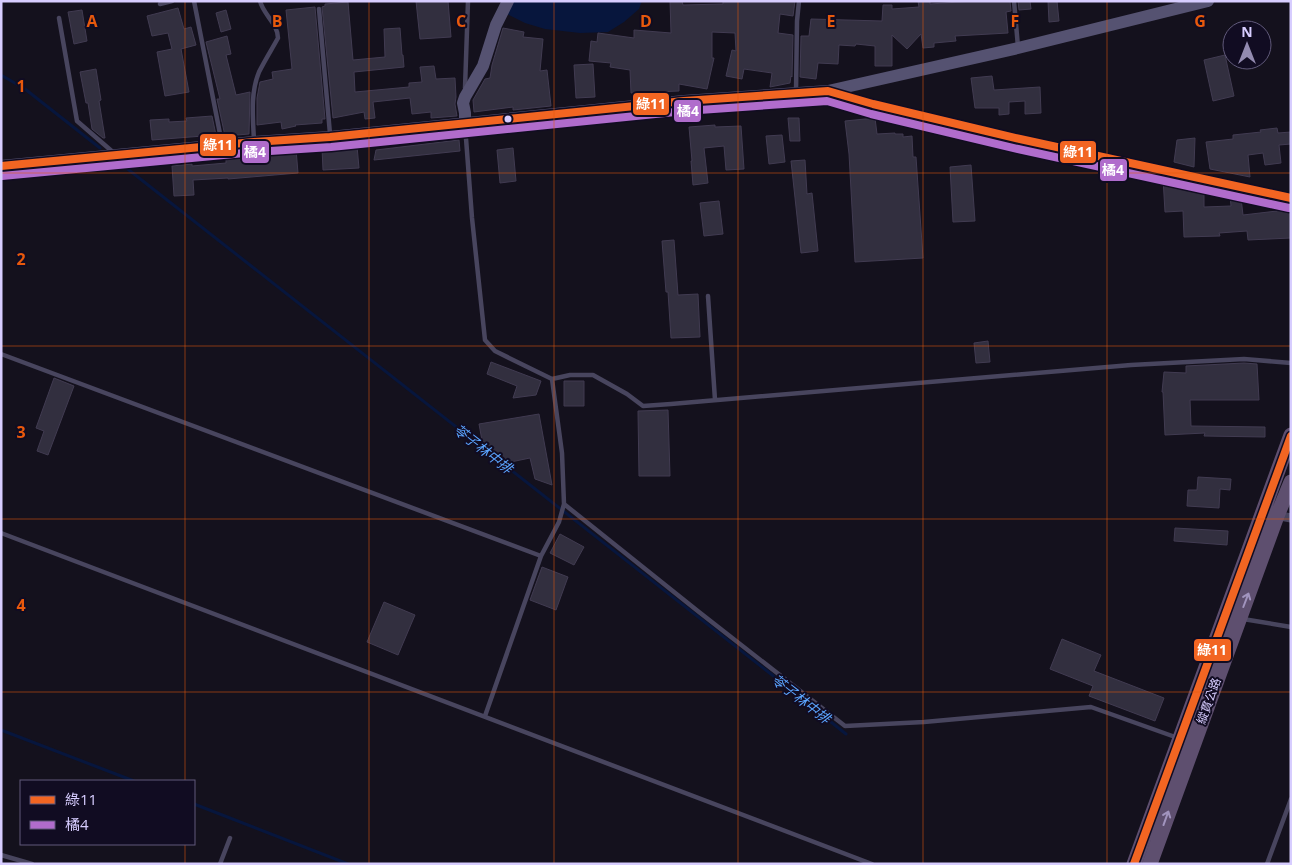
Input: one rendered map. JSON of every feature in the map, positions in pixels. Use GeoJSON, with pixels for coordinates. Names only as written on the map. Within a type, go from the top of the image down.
{"type":"FeatureCollection","features":[{"type":"Feature","properties":{"kind":"main road","name":"縱貫公路"},"geometry":{"type":"LineString","coordinates":[[1150,864],[1277,515],[1291,434]]}},
{"type":"Feature","properties":{"kind":"main road","name":"縱貫公路"},"geometry":{"type":"LineString","coordinates":[[1134,864],[1179,738],[1291,482]]}},
{"type":"Feature","properties":{"kind":"street"},"geometry":{"type":"LineString","coordinates":[[465,123],[463,103],[483,66],[496,25],[508,1]]}},
{"type":"Feature","properties":{"kind":"street"},"geometry":{"type":"LineString","coordinates":[[1,166],[254,142],[330,137],[684,101],[828,91],[1018,48],[1208,1]]}},
{"type":"Feature","properties":{"kind":"street"},"geometry":{"type":"LineString","coordinates":[[828,91],[872,104],[1020,139],[1291,198]]}},
{"type":"Feature","properties":{"kind":"lane"},"geometry":{"type":"LineString","coordinates":[[160,4],[172,1]]}},
{"type":"Feature","properties":{"kind":"lane"},"geometry":{"type":"LineString","coordinates":[[194,1],[222,145]]}},
{"type":"Feature","properties":{"kind":"lane"},"geometry":{"type":"LineString","coordinates":[[254,142],[252,108],[254,89],[259,72],[278,38],[278,32],[260,1]]}},
{"type":"Feature","properties":{"kind":"lane"},"geometry":{"type":"LineString","coordinates":[[466,97],[468,1]]}},
{"type":"Feature","properties":{"kind":"lane"},"geometry":{"type":"LineString","coordinates":[[796,94],[799,1]]}},
{"type":"Feature","properties":{"kind":"lane"},"geometry":{"type":"LineString","coordinates":[[1014,1],[1018,48]]}},
{"type":"Feature","properties":{"kind":"lane"},"geometry":{"type":"LineString","coordinates":[[319,9],[330,137]]}},
{"type":"Feature","properties":{"kind":"lane"},"geometry":{"type":"LineString","coordinates":[[59,18],[77,121],[116,155]]}},
{"type":"Feature","properties":{"kind":"lane"},"geometry":{"type":"LineString","coordinates":[[465,123],[472,218],[485,340],[494,351],[552,380],[570,375],[593,375],[627,394],[643,406],[1131,365],[1244,360],[1291,363]]}},
{"type":"Feature","properties":{"kind":"lane"},"geometry":{"type":"LineString","coordinates":[[708,296],[715,400]]}},
{"type":"Feature","properties":{"kind":"lane"},"geometry":{"type":"LineString","coordinates":[[1,354],[541,556]]}},
{"type":"Feature","properties":{"kind":"lane"},"geometry":{"type":"LineString","coordinates":[[485,716],[541,556],[559,522],[564,506],[562,453],[552,380]]}},
{"type":"Feature","properties":{"kind":"lane"},"geometry":{"type":"LineString","coordinates":[[564,506],[845,726],[924,722],[1091,707],[1179,738]]}},
{"type":"Feature","properties":{"kind":"lane"},"geometry":{"type":"LineString","coordinates":[[1,532],[872,864]]}},
{"type":"Feature","properties":{"kind":"lane"},"geometry":{"type":"LineString","coordinates":[[1239,619],[1291,627]]}},
{"type":"Feature","properties":{"kind":"lane"},"geometry":{"type":"LineString","coordinates":[[1267,864],[1291,799]]}},
{"type":"Feature","properties":{"kind":"lane"},"geometry":{"type":"LineString","coordinates":[[220,864],[230,838]]}},
{"type":"Feature","properties":{"kind":"lane"},"geometry":{"type":"LineString","coordinates":[[1,855],[32,864]]}},
{"type":"Feature","properties":{"kind":"water"},"geometry":{"type":"Polygon","coordinates":[[[512,1],[642,1],[639,9],[624,22],[608,32],[580,33],[545,29],[525,23],[505,13],[512,1]]]}},
{"type":"Feature","properties":{"kind":"building"},"geometry":{"type":"Polygon","coordinates":[[[416,1],[448,1],[451,37],[420,39],[416,1]]]}},
{"type":"Feature","properties":{"kind":"building"},"geometry":{"type":"Polygon","coordinates":[[[670,1],[682,1],[683,5],[723,4],[723,1],[795,1],[793,16],[780,14],[778,33],[793,35],[792,77],[790,83],[770,87],[772,73],[744,69],[742,79],[726,76],[732,50],[736,51],[735,33],[712,32],[712,58],[714,58],[707,89],[679,84],[679,91],[631,93],[630,70],[610,67],[611,63],[589,61],[591,41],[597,42],[598,33],[634,38],[634,30],[671,33],[670,1]]]}},
{"type":"Feature","properties":{"kind":"building"},"geometry":{"type":"Polygon","coordinates":[[[918,1],[930,1],[930,4],[1010,1],[1011,11],[1006,12],[1008,33],[955,36],[956,41],[934,43],[934,47],[923,48],[921,34],[907,49],[892,35],[892,66],[875,66],[875,46],[839,45],[838,64],[818,63],[816,79],[800,77],[801,36],[809,36],[811,19],[882,21],[883,5],[892,5],[892,9],[919,7],[918,1]]]}},
{"type":"Feature","properties":{"kind":"building"},"geometry":{"type":"Polygon","coordinates":[[[1018,1],[1030,1],[1031,9],[1019,10],[1018,1]]]}},
{"type":"Feature","properties":{"kind":"building"},"geometry":{"type":"Polygon","coordinates":[[[1048,1],[1057,1],[1059,21],[1049,22],[1048,1]]]}},
{"type":"Feature","properties":{"kind":"building"},"geometry":{"type":"Polygon","coordinates":[[[348,2],[353,60],[385,57],[384,29],[400,28],[404,67],[354,72],[355,92],[409,87],[409,83],[422,82],[420,67],[434,66],[436,79],[455,78],[457,116],[431,118],[431,112],[412,114],[410,98],[373,102],[375,118],[365,119],[364,112],[333,118],[322,7],[325,4],[348,2]]]}},
{"type":"Feature","properties":{"kind":"building"},"geometry":{"type":"Polygon","coordinates":[[[315,7],[325,119],[322,119],[322,123],[295,125],[282,129],[281,122],[257,125],[257,98],[260,82],[273,79],[272,72],[292,69],[286,10],[315,7]]]}},
{"type":"Feature","properties":{"kind":"building"},"geometry":{"type":"Polygon","coordinates":[[[178,8],[184,29],[191,27],[196,45],[181,49],[189,92],[165,96],[157,52],[172,49],[168,33],[152,36],[147,16],[178,8]]]}},
{"type":"Feature","properties":{"kind":"building"},"geometry":{"type":"Polygon","coordinates":[[[82,10],[87,41],[74,44],[68,12],[82,10]]]}},
{"type":"Feature","properties":{"kind":"building"},"geometry":{"type":"Polygon","coordinates":[[[226,10],[231,29],[221,32],[216,13],[226,10]]]}},
{"type":"Feature","properties":{"kind":"building"},"geometry":{"type":"Polygon","coordinates":[[[503,28],[524,32],[523,37],[543,39],[540,71],[547,70],[551,106],[513,110],[513,107],[474,112],[473,100],[485,79],[490,78],[503,28]]]}},
{"type":"Feature","properties":{"kind":"building"},"geometry":{"type":"Polygon","coordinates":[[[227,36],[231,54],[226,55],[236,95],[250,92],[249,134],[225,136],[217,99],[220,99],[206,42],[227,36]]]}},
{"type":"Feature","properties":{"kind":"building"},"geometry":{"type":"Polygon","coordinates":[[[1222,56],[1222,70],[1228,70],[1234,96],[1213,101],[1204,60],[1222,56]]]}},
{"type":"Feature","properties":{"kind":"building"},"geometry":{"type":"Polygon","coordinates":[[[593,64],[595,97],[576,98],[574,65],[593,64]]]}},
{"type":"Feature","properties":{"kind":"building"},"geometry":{"type":"Polygon","coordinates":[[[96,69],[105,138],[92,129],[80,72],[96,69]]]}},
{"type":"Feature","properties":{"kind":"building"},"geometry":{"type":"Polygon","coordinates":[[[992,76],[994,90],[1040,87],[1041,113],[1025,114],[1025,101],[1009,102],[1009,114],[999,115],[999,108],[975,108],[971,78],[992,76]]]}},
{"type":"Feature","properties":{"kind":"building"},"geometry":{"type":"Polygon","coordinates":[[[212,116],[216,135],[152,140],[150,120],[169,119],[169,122],[187,121],[186,118],[212,116]]]}},
{"type":"Feature","properties":{"kind":"building"},"geometry":{"type":"Polygon","coordinates":[[[788,118],[799,118],[800,141],[790,141],[788,118]]]}},
{"type":"Feature","properties":{"kind":"building"},"geometry":{"type":"Polygon","coordinates":[[[875,118],[877,134],[895,133],[903,134],[903,137],[912,136],[913,157],[916,157],[923,258],[855,262],[849,154],[845,121],[875,118]]]}},
{"type":"Feature","properties":{"kind":"building"},"geometry":{"type":"Polygon","coordinates":[[[715,125],[715,127],[741,126],[744,169],[726,170],[724,146],[704,148],[708,183],[693,185],[689,127],[715,125]]]}},
{"type":"Feature","properties":{"kind":"building"},"geometry":{"type":"Polygon","coordinates":[[[1277,128],[1278,133],[1291,132],[1291,144],[1279,145],[1281,163],[1265,165],[1263,153],[1248,155],[1250,177],[1210,169],[1206,142],[1233,139],[1233,135],[1277,128]]]}},
{"type":"Feature","properties":{"kind":"building"},"geometry":{"type":"Polygon","coordinates":[[[782,135],[785,162],[769,164],[766,136],[782,135]]]}},
{"type":"Feature","properties":{"kind":"building"},"geometry":{"type":"Polygon","coordinates":[[[1195,138],[1194,167],[1174,162],[1177,140],[1195,138]]]}},
{"type":"Feature","properties":{"kind":"building"},"geometry":{"type":"Polygon","coordinates":[[[459,140],[460,151],[374,160],[376,150],[459,140]]]}},
{"type":"Feature","properties":{"kind":"building"},"geometry":{"type":"Polygon","coordinates":[[[357,146],[359,168],[323,170],[322,148],[357,146]]]}},
{"type":"Feature","properties":{"kind":"building"},"geometry":{"type":"Polygon","coordinates":[[[513,148],[516,181],[500,183],[497,150],[513,148]]]}},
{"type":"Feature","properties":{"kind":"building"},"geometry":{"type":"Polygon","coordinates":[[[296,149],[298,173],[193,180],[194,195],[174,196],[172,166],[226,163],[226,156],[296,149]]]}},
{"type":"Feature","properties":{"kind":"building"},"geometry":{"type":"Polygon","coordinates":[[[805,160],[807,194],[812,193],[818,251],[801,253],[791,161],[805,160]]]}},
{"type":"Feature","properties":{"kind":"building"},"geometry":{"type":"Polygon","coordinates":[[[971,165],[975,221],[953,222],[950,167],[971,165]]]}},
{"type":"Feature","properties":{"kind":"building"},"geometry":{"type":"Polygon","coordinates":[[[1163,178],[1177,180],[1204,189],[1204,207],[1231,206],[1230,195],[1241,198],[1243,215],[1291,208],[1291,238],[1248,240],[1247,231],[1219,233],[1220,236],[1184,237],[1183,211],[1165,212],[1163,178]]]}},
{"type":"Feature","properties":{"kind":"building"},"geometry":{"type":"Polygon","coordinates":[[[719,201],[723,234],[704,236],[700,203],[719,201]]]}},
{"type":"Feature","properties":{"kind":"building"},"geometry":{"type":"Polygon","coordinates":[[[674,240],[678,295],[698,294],[700,337],[671,338],[662,241],[674,240]]]}},
{"type":"Feature","properties":{"kind":"building"},"geometry":{"type":"Polygon","coordinates":[[[988,341],[990,362],[976,363],[974,343],[988,341]]]}},
{"type":"Feature","properties":{"kind":"building"},"geometry":{"type":"Polygon","coordinates":[[[491,362],[541,381],[536,395],[513,398],[517,386],[487,374],[491,362]]]}},
{"type":"Feature","properties":{"kind":"building"},"geometry":{"type":"Polygon","coordinates":[[[1257,364],[1259,400],[1190,400],[1191,426],[1265,427],[1265,437],[1204,436],[1205,433],[1165,435],[1162,392],[1164,372],[1186,373],[1186,366],[1257,364]]]}},
{"type":"Feature","properties":{"kind":"building"},"geometry":{"type":"Polygon","coordinates":[[[54,378],[74,386],[48,455],[37,451],[44,431],[36,428],[54,378]]]}},
{"type":"Feature","properties":{"kind":"building"},"geometry":{"type":"Polygon","coordinates":[[[564,381],[584,381],[584,406],[564,406],[564,381]]]}},
{"type":"Feature","properties":{"kind":"building"},"geometry":{"type":"Polygon","coordinates":[[[668,410],[670,476],[639,476],[638,411],[668,410]]]}},
{"type":"Feature","properties":{"kind":"building"},"geometry":{"type":"Polygon","coordinates":[[[539,414],[552,485],[535,479],[530,458],[506,463],[483,446],[479,424],[539,414]]]}},
{"type":"Feature","properties":{"kind":"building"},"geometry":{"type":"Polygon","coordinates":[[[1198,477],[1231,479],[1230,490],[1220,489],[1219,508],[1187,506],[1188,490],[1197,490],[1198,477]]]}},
{"type":"Feature","properties":{"kind":"building"},"geometry":{"type":"Polygon","coordinates":[[[1175,528],[1228,531],[1227,545],[1174,541],[1175,528]]]}},
{"type":"Feature","properties":{"kind":"building"},"geometry":{"type":"Polygon","coordinates":[[[560,534],[584,547],[574,565],[550,553],[560,534]]]}},
{"type":"Feature","properties":{"kind":"building"},"geometry":{"type":"Polygon","coordinates":[[[542,567],[568,577],[556,610],[530,600],[542,567]]]}},
{"type":"Feature","properties":{"kind":"building"},"geometry":{"type":"Polygon","coordinates":[[[384,602],[415,615],[398,655],[367,642],[384,602]]]}},
{"type":"Feature","properties":{"kind":"building"},"geometry":{"type":"Polygon","coordinates":[[[1062,639],[1101,655],[1094,671],[1164,698],[1155,721],[1089,696],[1093,686],[1050,669],[1062,639]]]}},
{"type":"Feature","properties":{"kind":"waterway","name":"苓子林中排"},"geometry":{"type":"LineString","coordinates":[[1,75],[25,89],[100,148]]}},
{"type":"Feature","properties":{"kind":"waterway","name":"苓子林中排"},"geometry":{"type":"LineString","coordinates":[[120,163],[846,734]]}},
{"type":"Feature","properties":{"kind":"waterway"},"geometry":{"type":"LineString","coordinates":[[1,730],[131,780]]}},
{"type":"Feature","properties":{"kind":"waterway"},"geometry":{"type":"LineString","coordinates":[[195,804],[348,864]]}},
{"type":"Feature","properties":{"kind":"transit line","name":"綠11"},"geometry":{"type":"LineString","coordinates":[[1,166],[254,142],[330,137],[684,101],[828,91],[873,104],[1020,139],[1291,198]]}},
{"type":"Feature","properties":{"kind":"transit line","name":"橘4"},"geometry":{"type":"LineString","coordinates":[[2,176],[255,152],[331,147],[685,111],[827,101],[871,114],[1018,149],[1289,208]]}},
{"type":"Feature","properties":{"kind":"transit line","name":"綠11"},"geometry":{"type":"LineString","coordinates":[[1134,864],[1291,436]]}}]}
